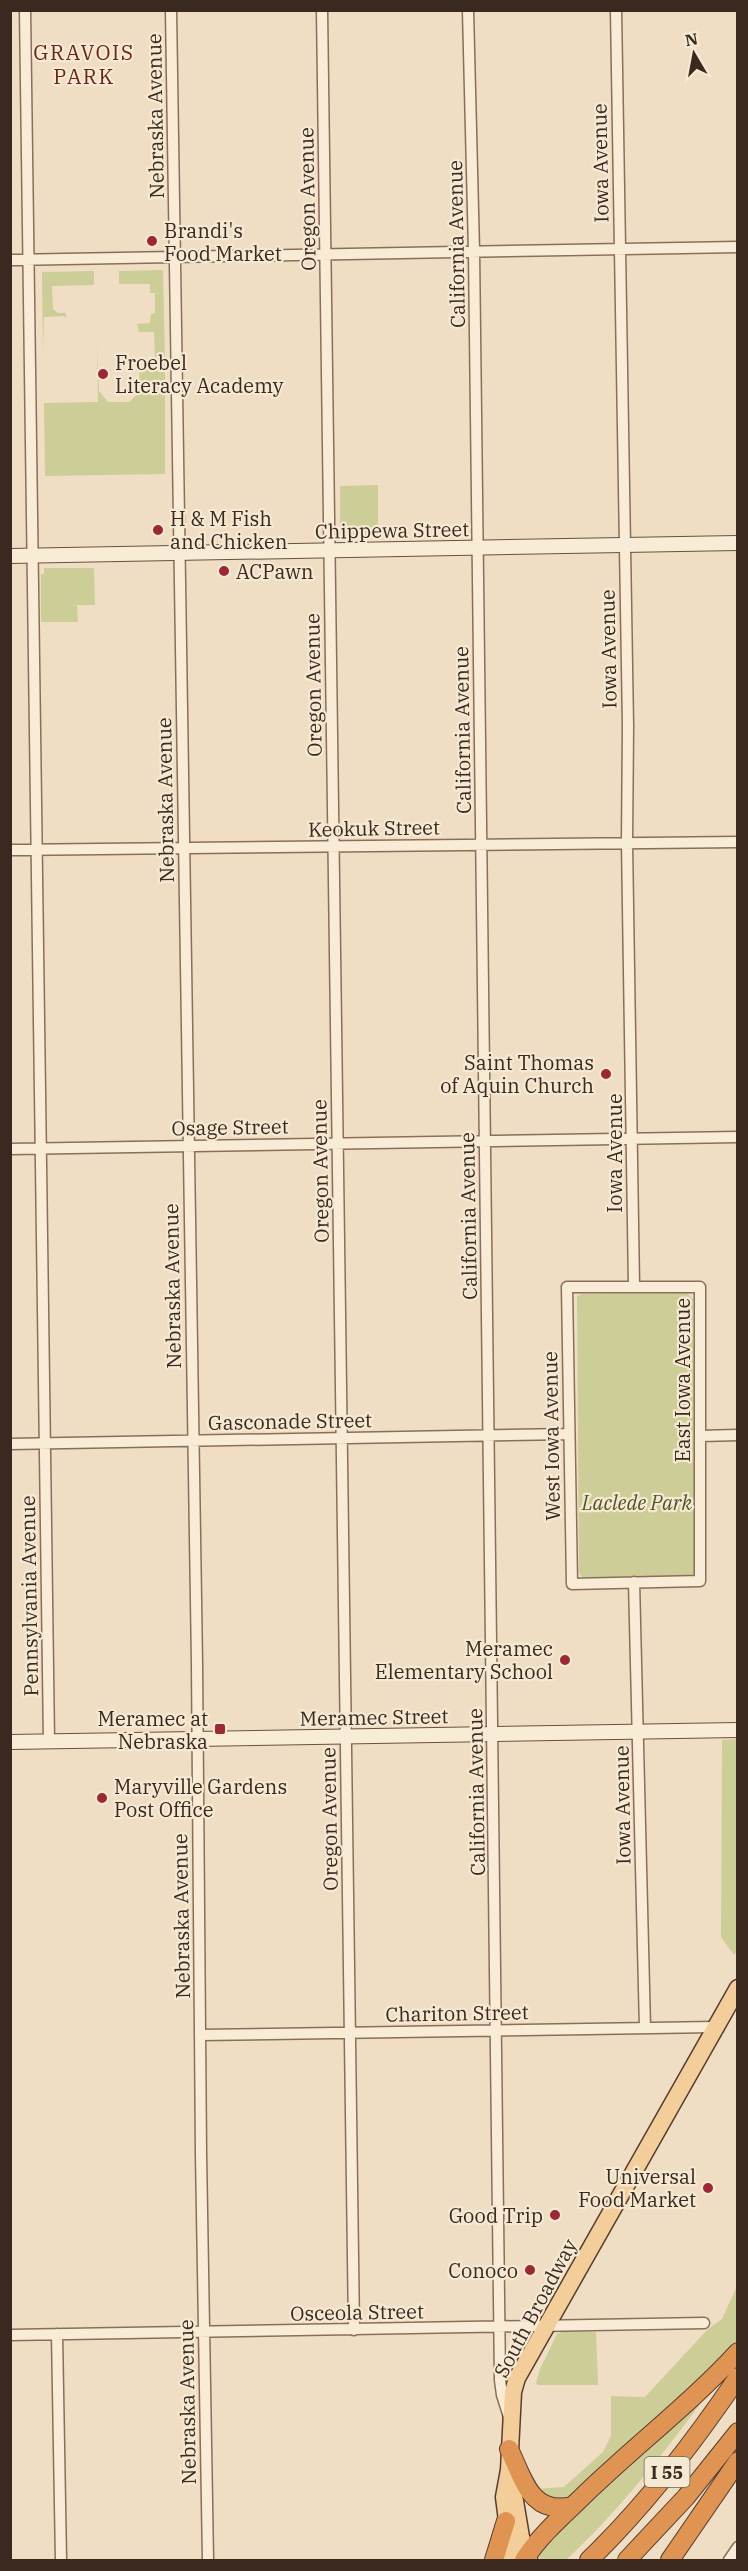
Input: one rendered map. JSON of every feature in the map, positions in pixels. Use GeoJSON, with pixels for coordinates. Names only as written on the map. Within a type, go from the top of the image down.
{"type":"FeatureCollection","features":[{"type":"Feature","properties":{"kind":"highway"},"geometry":{"type":"LineString","coordinates":[[523,2559],[610,2469],[708,2385],[738,2352]]}},
{"type":"Feature","properties":{"kind":"highway","name":"I 55"},"geometry":{"type":"LineString","coordinates":[[589,2560],[665,2474],[738,2377]]}},
{"type":"Feature","properties":{"kind":"highway","name":"I 55"},"geometry":{"type":"LineString","coordinates":[[627,2560],[687,2497],[738,2432]]}},
{"type":"Feature","properties":{"kind":"highway"},"geometry":{"type":"LineString","coordinates":[[509,2449],[530,2492],[539,2503],[556,2508],[573,2506]]}},
{"type":"Feature","properties":{"kind":"highway"},"geometry":{"type":"LineString","coordinates":[[670,2560],[738,2461]]}},
{"type":"Feature","properties":{"kind":"highway"},"geometry":{"type":"LineString","coordinates":[[494,2560],[506,2522]]}},
{"type":"Feature","properties":{"kind":"main road","name":"Chippewa Street"},"geometry":{"type":"LineString","coordinates":[[10,556],[738,543]]}},
{"type":"Feature","properties":{"kind":"main road","name":"Meramec Street"},"geometry":{"type":"LineString","coordinates":[[10,1742],[738,1730]]}},
{"type":"Feature","properties":{"kind":"main road","name":"South Broadway"},"geometry":{"type":"LineString","coordinates":[[523,2559],[509,2470],[515,2385],[545,2325],[738,1988]]}},
{"type":"Feature","properties":{"kind":"main road","name":"South Broadway"},"geometry":{"type":"LineString","coordinates":[[509,2470],[504,2497],[506,2522],[523,2559]]}},
{"type":"Feature","properties":{"kind":"street","name":"Pennsylvania Avenue"},"geometry":{"type":"LineString","coordinates":[[25,10],[49,1742]]}},
{"type":"Feature","properties":{"kind":"street","name":"Nebraska Avenue"},"geometry":{"type":"LineString","coordinates":[[171,10],[208,2560]]}},
{"type":"Feature","properties":{"kind":"street","name":"Oregon Avenue"},"geometry":{"type":"LineString","coordinates":[[322,10],[354,2330]]}},
{"type":"Feature","properties":{"kind":"street","name":"California Avenue"},"geometry":{"type":"LineString","coordinates":[[468,10],[474,251],[501,2395],[511,2420]]}},
{"type":"Feature","properties":{"kind":"street","name":"Iowa Avenue"},"geometry":{"type":"LineString","coordinates":[[616,10],[628,726],[627,843],[634,1287]]}},
{"type":"Feature","properties":{"kind":"street"},"geometry":{"type":"LineString","coordinates":[[10,260],[738,247]]}},
{"type":"Feature","properties":{"kind":"street","name":"Keokuk Street"},"geometry":{"type":"LineString","coordinates":[[10,850],[738,842]]}},
{"type":"Feature","properties":{"kind":"street","name":"Osage Street"},"geometry":{"type":"LineString","coordinates":[[10,1149],[738,1137]]}},
{"type":"Feature","properties":{"kind":"street","name":"West Iowa Avenue"},"geometry":{"type":"LineString","coordinates":[[634,1287],[567,1287],[572,1584],[634,1582]]}},
{"type":"Feature","properties":{"kind":"street","name":"East Iowa Avenue"},"geometry":{"type":"LineString","coordinates":[[634,1287],[700,1287],[700,1581],[634,1582]]}},
{"type":"Feature","properties":{"kind":"street","name":"Gasconade Street"},"geometry":{"type":"LineString","coordinates":[[10,1444],[569,1434]]}},
{"type":"Feature","properties":{"kind":"street"},"geometry":{"type":"LineString","coordinates":[[700,1436],[738,1435]]}},
{"type":"Feature","properties":{"kind":"street","name":"Iowa Avenue"},"geometry":{"type":"LineString","coordinates":[[634,1582],[645,2028]]}},
{"type":"Feature","properties":{"kind":"street","name":"Chariton Street"},"geometry":{"type":"LineString","coordinates":[[200,2035],[715,2027]]}},
{"type":"Feature","properties":{"kind":"street","name":"Osceola Street"},"geometry":{"type":"LineString","coordinates":[[10,2335],[704,2323]]}},
{"type":"Feature","properties":{"kind":"street"},"geometry":{"type":"LineString","coordinates":[[57,2334],[61,2560]]}},
{"type":"Feature","properties":{"kind":"street"},"geometry":{"type":"LineString","coordinates":[[729,2560],[738,2547]]}},
{"type":"Feature","properties":{"kind":"green space"},"geometry":{"type":"Polygon","coordinates":[[[163,270],[165,357],[155,358],[154,332],[139,332],[137,324],[150,323],[151,314],[155,313],[155,293],[150,293],[150,284],[119,284],[119,271],[163,270]]]}},
{"type":"Feature","properties":{"kind":"green space"},"geometry":{"type":"Polygon","coordinates":[[[94,271],[94,285],[52,286],[53,309],[58,313],[66,313],[66,318],[64,316],[44,317],[43,354],[42,272],[94,271]]]}},
{"type":"Feature","properties":{"kind":"green space"},"geometry":{"type":"Polygon","coordinates":[[[97,343],[99,391],[108,402],[129,402],[140,392],[139,367],[165,364],[165,474],[45,476],[44,403],[98,402],[97,343]]]}},
{"type":"Feature","properties":{"kind":"green space"},"geometry":{"type":"Polygon","coordinates":[[[378,485],[378,536],[340,536],[340,486],[378,485]]]}},
{"type":"Feature","properties":{"kind":"green space"},"geometry":{"type":"Polygon","coordinates":[[[44,568],[94,568],[95,605],[77,605],[78,622],[41,622],[41,574],[44,574],[44,568]]]}},
{"type":"Feature","properties":{"kind":"green space","name":"Laclede Park"},"geometry":{"type":"Polygon","coordinates":[[[687,1293],[693,1299],[697,1571],[691,1577],[583,1578],[579,1573],[577,1296],[582,1294],[687,1293]]]}},
{"type":"Feature","properties":{"kind":"green space"},"geometry":{"type":"Polygon","coordinates":[[[737,1739],[738,1949],[734,1955],[721,1937],[722,1740],[737,1739]]]}},
{"type":"Feature","properties":{"kind":"green space"},"geometry":{"type":"Polygon","coordinates":[[[737,2286],[737,2343],[721,2366],[572,2499],[559,2503],[535,2489],[564,2487],[603,2452],[611,2436],[611,2396],[645,2397],[707,2330],[722,2319],[737,2286]]]}},
{"type":"Feature","properties":{"kind":"green space"},"geometry":{"type":"Polygon","coordinates":[[[596,2332],[598,2385],[538,2385],[536,2383],[540,2369],[557,2334],[596,2332]]]}},
{"type":"Feature","properties":{"kind":"green space"},"geometry":{"type":"Polygon","coordinates":[[[712,2388],[643,2478],[566,2560],[540,2560],[537,2550],[712,2388]]]}},
{"type":"Feature","properties":{"kind":"place","name":"Brandi's Food Market"},"geometry":{"type":"Point","coordinates":[152,241]}},
{"type":"Feature","properties":{"kind":"place","name":"Froebel Literacy Academy"},"geometry":{"type":"Point","coordinates":[103,374]}},
{"type":"Feature","properties":{"kind":"place","name":"H & M Fish and Chicken"},"geometry":{"type":"Point","coordinates":[158,530]}},
{"type":"Feature","properties":{"kind":"place","name":"ACPawn"},"geometry":{"type":"Point","coordinates":[224,571]}},
{"type":"Feature","properties":{"kind":"place","name":"Saint Thomas of Aquin Church"},"geometry":{"type":"Point","coordinates":[606,1074]}},
{"type":"Feature","properties":{"kind":"place","name":"Meramec Elementary School"},"geometry":{"type":"Point","coordinates":[565,1660]}},
{"type":"Feature","properties":{"kind":"place","name":"Meramec at Nebraska"},"geometry":{"type":"Point","coordinates":[220,1729]}},
{"type":"Feature","properties":{"kind":"place","name":"Maryville Gardens Post Office"},"geometry":{"type":"Point","coordinates":[102,1798]}},
{"type":"Feature","properties":{"kind":"place","name":"Universal Food Market"},"geometry":{"type":"Point","coordinates":[708,2188]}},
{"type":"Feature","properties":{"kind":"place","name":"Good Trip"},"geometry":{"type":"Point","coordinates":[555,2215]}},
{"type":"Feature","properties":{"kind":"place","name":"Conoco"},"geometry":{"type":"Point","coordinates":[530,2270]}},
{"type":"Feature","properties":{"kind":"district","name":"GRAVOIS PARK"},"geometry":{"type":"Point","coordinates":[84,64]}}]}
